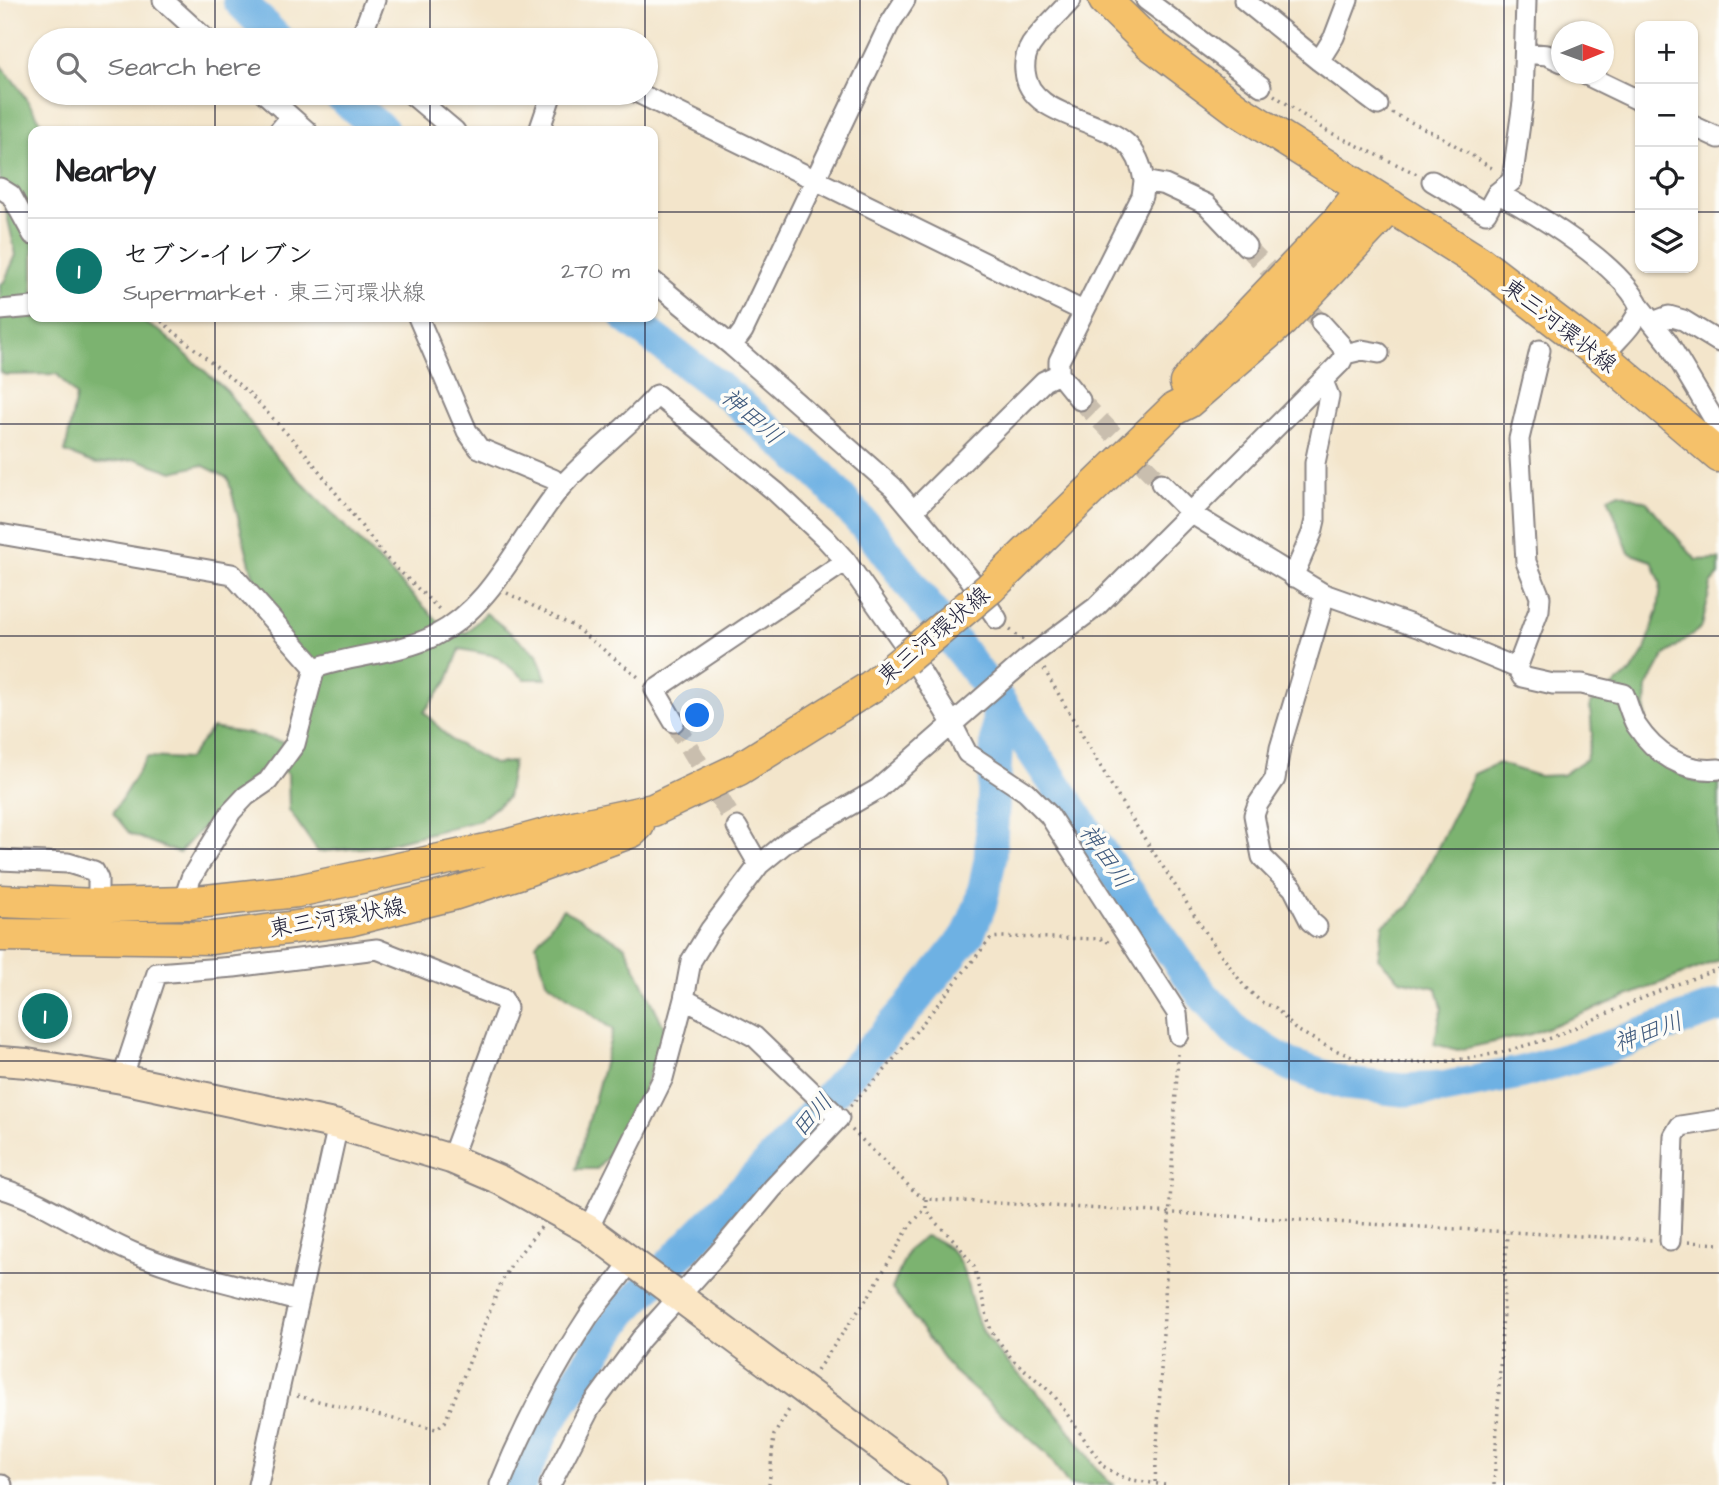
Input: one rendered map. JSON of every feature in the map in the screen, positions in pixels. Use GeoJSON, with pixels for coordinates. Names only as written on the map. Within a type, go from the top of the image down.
{"type":"FeatureCollection","features":[{"type":"Feature","properties":{"kind":"main road","name":"東三河環状線"},"geometry":{"type":"LineString","coordinates":[[1105,0],[1149,43],[1238,110],[1479,262],[1603,358],[1719,456]]}},
{"type":"Feature","properties":{"kind":"main road","name":"東三河環状線"},"geometry":{"type":"LineString","coordinates":[[1174,409],[1180,391],[1201,365],[1338,221],[1363,189]]}},
{"type":"Feature","properties":{"kind":"main road","name":"東三河環状線"},"geometry":{"type":"LineString","coordinates":[[0,901],[98,905],[188,903],[297,891],[509,845],[574,827],[653,810],[740,769],[872,686],[990,588],[1174,409],[1188,402],[1282,321],[1391,206]]}},
{"type":"Feature","properties":{"kind":"main road","name":"東三河環状線"},"geometry":{"type":"LineString","coordinates":[[0,935],[212,938],[349,920],[453,894],[518,873],[632,831],[653,810]]}},
{"type":"Feature","properties":{"kind":"street"},"geometry":{"type":"LineString","coordinates":[[163,0],[194,28]]}},
{"type":"Feature","properties":{"kind":"street"},"geometry":{"type":"LineString","coordinates":[[364,28],[375,0]]}},
{"type":"Feature","properties":{"kind":"street"},"geometry":{"type":"LineString","coordinates":[[732,346],[743,331],[817,180],[889,25],[905,0]]}},
{"type":"Feature","properties":{"kind":"street"},"geometry":{"type":"LineString","coordinates":[[1071,0],[1030,47],[1024,62],[1026,82],[1034,96],[1050,106],[1126,143],[1142,168],[1144,181],[1142,196],[1059,361],[1059,374],[1080,400]]}},
{"type":"Feature","properties":{"kind":"street"},"geometry":{"type":"LineString","coordinates":[[1146,0],[1261,86]]}},
{"type":"Feature","properties":{"kind":"street"},"geometry":{"type":"LineString","coordinates":[[1244,0],[1378,105]]}},
{"type":"Feature","properties":{"kind":"street"},"geometry":{"type":"LineString","coordinates":[[1319,61],[1334,37],[1348,0]]}},
{"type":"Feature","properties":{"kind":"street"},"geometry":{"type":"LineString","coordinates":[[1432,181],[1486,213],[1497,193],[1512,178],[1523,102],[1526,0]]}},
{"type":"Feature","properties":{"kind":"street"},"geometry":{"type":"LineString","coordinates":[[1526,53],[1551,57]]}},
{"type":"Feature","properties":{"kind":"street"},"geometry":{"type":"LineString","coordinates":[[1605,84],[1635,99]]}},
{"type":"Feature","properties":{"kind":"street"},"geometry":{"type":"LineString","coordinates":[[658,103],[1083,311]]}},
{"type":"Feature","properties":{"kind":"street"},"geometry":{"type":"LineString","coordinates":[[272,105],[285,124]]}},
{"type":"Feature","properties":{"kind":"street"},"geometry":{"type":"LineString","coordinates":[[424,105],[449,126]]}},
{"type":"Feature","properties":{"kind":"street"},"geometry":{"type":"LineString","coordinates":[[541,126],[548,105]]}},
{"type":"Feature","properties":{"kind":"street"},"geometry":{"type":"LineString","coordinates":[[1698,128],[1719,138]]}},
{"type":"Feature","properties":{"kind":"street"},"geometry":{"type":"LineString","coordinates":[[1144,181],[1165,185],[1206,204],[1246,246]]}},
{"type":"Feature","properties":{"kind":"street"},"geometry":{"type":"LineString","coordinates":[[0,188],[11,195],[28,225]]}},
{"type":"Feature","properties":{"kind":"street"},"geometry":{"type":"LineString","coordinates":[[1497,193],[1586,250],[1619,278],[1635,295],[1646,315],[1668,342],[1719,428]]}},
{"type":"Feature","properties":{"kind":"street"},"geometry":{"type":"LineString","coordinates":[[658,285],[893,487],[970,579],[997,619]]}},
{"type":"Feature","properties":{"kind":"street"},"geometry":{"type":"LineString","coordinates":[[0,310],[28,307]]}},
{"type":"Feature","properties":{"kind":"street"},"geometry":{"type":"LineString","coordinates":[[1603,358],[1636,321],[1646,315],[1669,316],[1682,320],[1719,342]]}},
{"type":"Feature","properties":{"kind":"street"},"geometry":{"type":"LineString","coordinates":[[420,322],[467,430],[479,448],[552,479],[561,487]]}},
{"type":"Feature","properties":{"kind":"street"},"geometry":{"type":"LineString","coordinates":[[1321,323],[1341,345],[1345,354]]}},
{"type":"Feature","properties":{"kind":"street"},"geometry":{"type":"LineString","coordinates":[[1345,354],[1363,350],[1379,354]]}},
{"type":"Feature","properties":{"kind":"street"},"geometry":{"type":"LineString","coordinates":[[1517,668],[1539,610],[1540,597],[1526,562],[1519,439],[1540,350]]}},
{"type":"Feature","properties":{"kind":"street"},"geometry":{"type":"LineString","coordinates":[[588,1229],[663,1078],[691,961],[710,930],[759,865],[788,841],[878,789],[1028,659],[1096,607],[1323,382],[1345,354]]}},
{"type":"Feature","properties":{"kind":"street"},"geometry":{"type":"LineString","coordinates":[[913,511],[1044,381],[1059,374]]}},
{"type":"Feature","properties":{"kind":"street"},"geometry":{"type":"LineString","coordinates":[[1293,577],[1315,520],[1315,463],[1329,396],[1323,382]]}},
{"type":"Feature","properties":{"kind":"street"},"geometry":{"type":"LineString","coordinates":[[315,668],[417,643],[454,623],[493,585],[561,487],[657,395],[716,440],[776,492],[846,561],[904,643],[967,753],[1011,781],[1049,815],[1177,1013],[1179,1035]]}},
{"type":"Feature","properties":{"kind":"street"},"geometry":{"type":"LineString","coordinates":[[1161,483],[1192,514],[1324,594],[1423,629],[1517,668],[1522,677],[1553,684],[1582,684],[1624,694],[1636,724],[1676,763],[1705,770],[1719,769]]}},
{"type":"Feature","properties":{"kind":"street"},"geometry":{"type":"LineString","coordinates":[[0,534],[232,574],[315,668]]}},
{"type":"Feature","properties":{"kind":"street"},"geometry":{"type":"LineString","coordinates":[[674,722],[655,690],[846,561]]}},
{"type":"Feature","properties":{"kind":"street"},"geometry":{"type":"LineString","coordinates":[[1317,928],[1310,921],[1293,888],[1262,857],[1254,815],[1275,779],[1280,748],[1324,594]]}},
{"type":"Feature","properties":{"kind":"street"},"geometry":{"type":"LineString","coordinates":[[188,903],[187,890],[191,878],[230,812],[246,796],[268,781],[295,744],[315,668]]}},
{"type":"Feature","properties":{"kind":"street"},"geometry":{"type":"LineString","coordinates":[[737,827],[759,865]]}},
{"type":"Feature","properties":{"kind":"street"},"geometry":{"type":"LineString","coordinates":[[0,860],[68,863],[94,871],[98,879],[98,905]]}},
{"type":"Feature","properties":{"kind":"street"},"geometry":{"type":"LineString","coordinates":[[122,1079],[156,973],[234,967],[377,949],[503,999],[506,1009],[451,1158]]}},
{"type":"Feature","properties":{"kind":"street"},"geometry":{"type":"LineString","coordinates":[[550,1485],[589,1410],[674,1293],[773,1188],[836,1115],[755,1037],[684,999]]}},
{"type":"Feature","properties":{"kind":"street"},"geometry":{"type":"LineString","coordinates":[[0,1061],[122,1079],[338,1125],[451,1158],[500,1180],[588,1229],[932,1485]]}},
{"type":"Feature","properties":{"kind":"street"},"geometry":{"type":"LineString","coordinates":[[1670,1241],[1674,1136],[1680,1126],[1719,1120]]}},
{"type":"Feature","properties":{"kind":"street"},"geometry":{"type":"LineString","coordinates":[[258,1485],[338,1125]]}},
{"type":"Feature","properties":{"kind":"street"},"geometry":{"type":"LineString","coordinates":[[0,1188],[25,1195],[133,1252],[191,1273],[298,1301]]}},
{"type":"Feature","properties":{"kind":"street"},"geometry":{"type":"LineString","coordinates":[[500,1485],[553,1372],[605,1293],[634,1264]]}},
{"type":"Feature","properties":{"kind":"path"},"geometry":{"type":"LineString","coordinates":[[1261,86],[1325,130],[1432,181]]}},
{"type":"Feature","properties":{"kind":"path"},"geometry":{"type":"LineString","coordinates":[[1378,105],[1440,136],[1499,173],[1512,178]]}},
{"type":"Feature","properties":{"kind":"path"},"geometry":{"type":"LineString","coordinates":[[162,322],[249,393],[306,454],[386,558],[454,623]]}},
{"type":"Feature","properties":{"kind":"path"},"geometry":{"type":"LineString","coordinates":[[493,585],[573,625],[655,690]]}},
{"type":"Feature","properties":{"kind":"path"},"geometry":{"type":"LineString","coordinates":[[1111,945],[1104,939],[991,938],[886,1070],[836,1115],[916,1193],[926,1199],[1719,1244]]}},
{"type":"Feature","properties":{"kind":"path"},"geometry":{"type":"LineString","coordinates":[[1155,1482],[1179,1035]]}},
{"type":"Feature","properties":{"kind":"path"},"geometry":{"type":"LineString","coordinates":[[926,1199],[926,1208],[934,1221],[956,1242],[974,1267],[991,1331],[1012,1359],[1053,1394],[1103,1466],[1132,1480],[1165,1485]]}},
{"type":"Feature","properties":{"kind":"path"},"geometry":{"type":"LineString","coordinates":[[769,1485],[774,1435],[870,1294],[909,1227],[926,1208]]}},
{"type":"Feature","properties":{"kind":"path"},"geometry":{"type":"LineString","coordinates":[[278,1392],[436,1429],[445,1422],[501,1283],[512,1263],[555,1209]]}},
{"type":"Feature","properties":{"kind":"path"},"geometry":{"type":"LineString","coordinates":[[1494,1485],[1507,1233]]}},
{"type":"Feature","properties":{"kind":"green space"},"geometry":{"type":"Polygon","coordinates":[[[0,65],[17,85],[44,126],[28,126],[28,322],[143,322],[161,332],[227,391],[271,451],[438,621],[466,633],[486,613],[537,654],[546,679],[525,679],[496,656],[460,649],[447,682],[424,712],[451,740],[494,764],[513,762],[507,798],[480,820],[380,846],[318,852],[289,810],[288,774],[272,764],[219,810],[179,853],[130,834],[113,813],[147,757],[188,759],[212,728],[251,734],[298,746],[318,680],[262,603],[228,478],[202,465],[173,472],[136,459],[96,464],[65,452],[76,396],[57,374],[6,375],[0,372],[0,284],[4,282],[16,255],[0,184],[0,65]]]}},
{"type":"Feature","properties":{"kind":"green space"},"geometry":{"type":"Polygon","coordinates":[[[1620,493],[1647,502],[1696,560],[1719,559],[1719,575],[1711,584],[1702,627],[1664,656],[1647,687],[1645,722],[1673,771],[1696,782],[1719,783],[1719,960],[1531,1034],[1458,1050],[1434,1044],[1442,1008],[1437,988],[1400,980],[1378,958],[1383,925],[1409,906],[1474,774],[1498,763],[1539,776],[1562,775],[1586,759],[1592,735],[1590,704],[1632,671],[1645,650],[1658,610],[1661,584],[1652,561],[1629,553],[1608,497],[1620,493]]]}},
{"type":"Feature","properties":{"kind":"green space"},"geometry":{"type":"Polygon","coordinates":[[[563,909],[625,946],[666,1031],[625,1137],[597,1169],[576,1169],[613,1030],[546,981],[536,944],[563,909]]]}},
{"type":"Feature","properties":{"kind":"green space"},"geometry":{"type":"Polygon","coordinates":[[[925,1236],[940,1242],[959,1261],[975,1313],[986,1337],[1055,1411],[1099,1471],[1115,1485],[1069,1485],[1046,1453],[952,1370],[892,1289],[908,1250],[925,1236]]]}},
{"type":"Feature","properties":{"kind":"waterway","name":"神田川"},"geometry":{"type":"LineString","coordinates":[[239,0],[266,28]]}},
{"type":"Feature","properties":{"kind":"waterway","name":"神田川"},"geometry":{"type":"LineString","coordinates":[[352,105],[377,126]]}},
{"type":"Feature","properties":{"kind":"waterway","name":"神田川"},"geometry":{"type":"LineString","coordinates":[[633,322],[731,397],[821,476],[873,535],[999,701],[1125,888],[1202,994],[1239,1034],[1290,1065],[1347,1084],[1403,1090],[1443,1088],[1519,1073],[1605,1048],[1719,1006]]}},
{"type":"Feature","properties":{"kind":"waterway","name":"田川"},"geometry":{"type":"LineString","coordinates":[[519,1485],[544,1429],[623,1312],[778,1154],[910,1006],[969,933],[981,903],[990,860],[999,701]]}},
{"type":"Feature","properties":{"kind":"tunnel"},"geometry":{"type":"LineString","coordinates":[[1246,246],[1321,323]]}},
{"type":"Feature","properties":{"kind":"tunnel"},"geometry":{"type":"LineString","coordinates":[[1080,400],[1161,483]]}},
{"type":"Feature","properties":{"kind":"tunnel"},"geometry":{"type":"LineString","coordinates":[[674,722],[737,827]]}},
{"type":"Feature","properties":{"kind":"place","name":"セブン-イレブン"},"geometry":{"type":"Point","coordinates":[45,1016]}}]}
